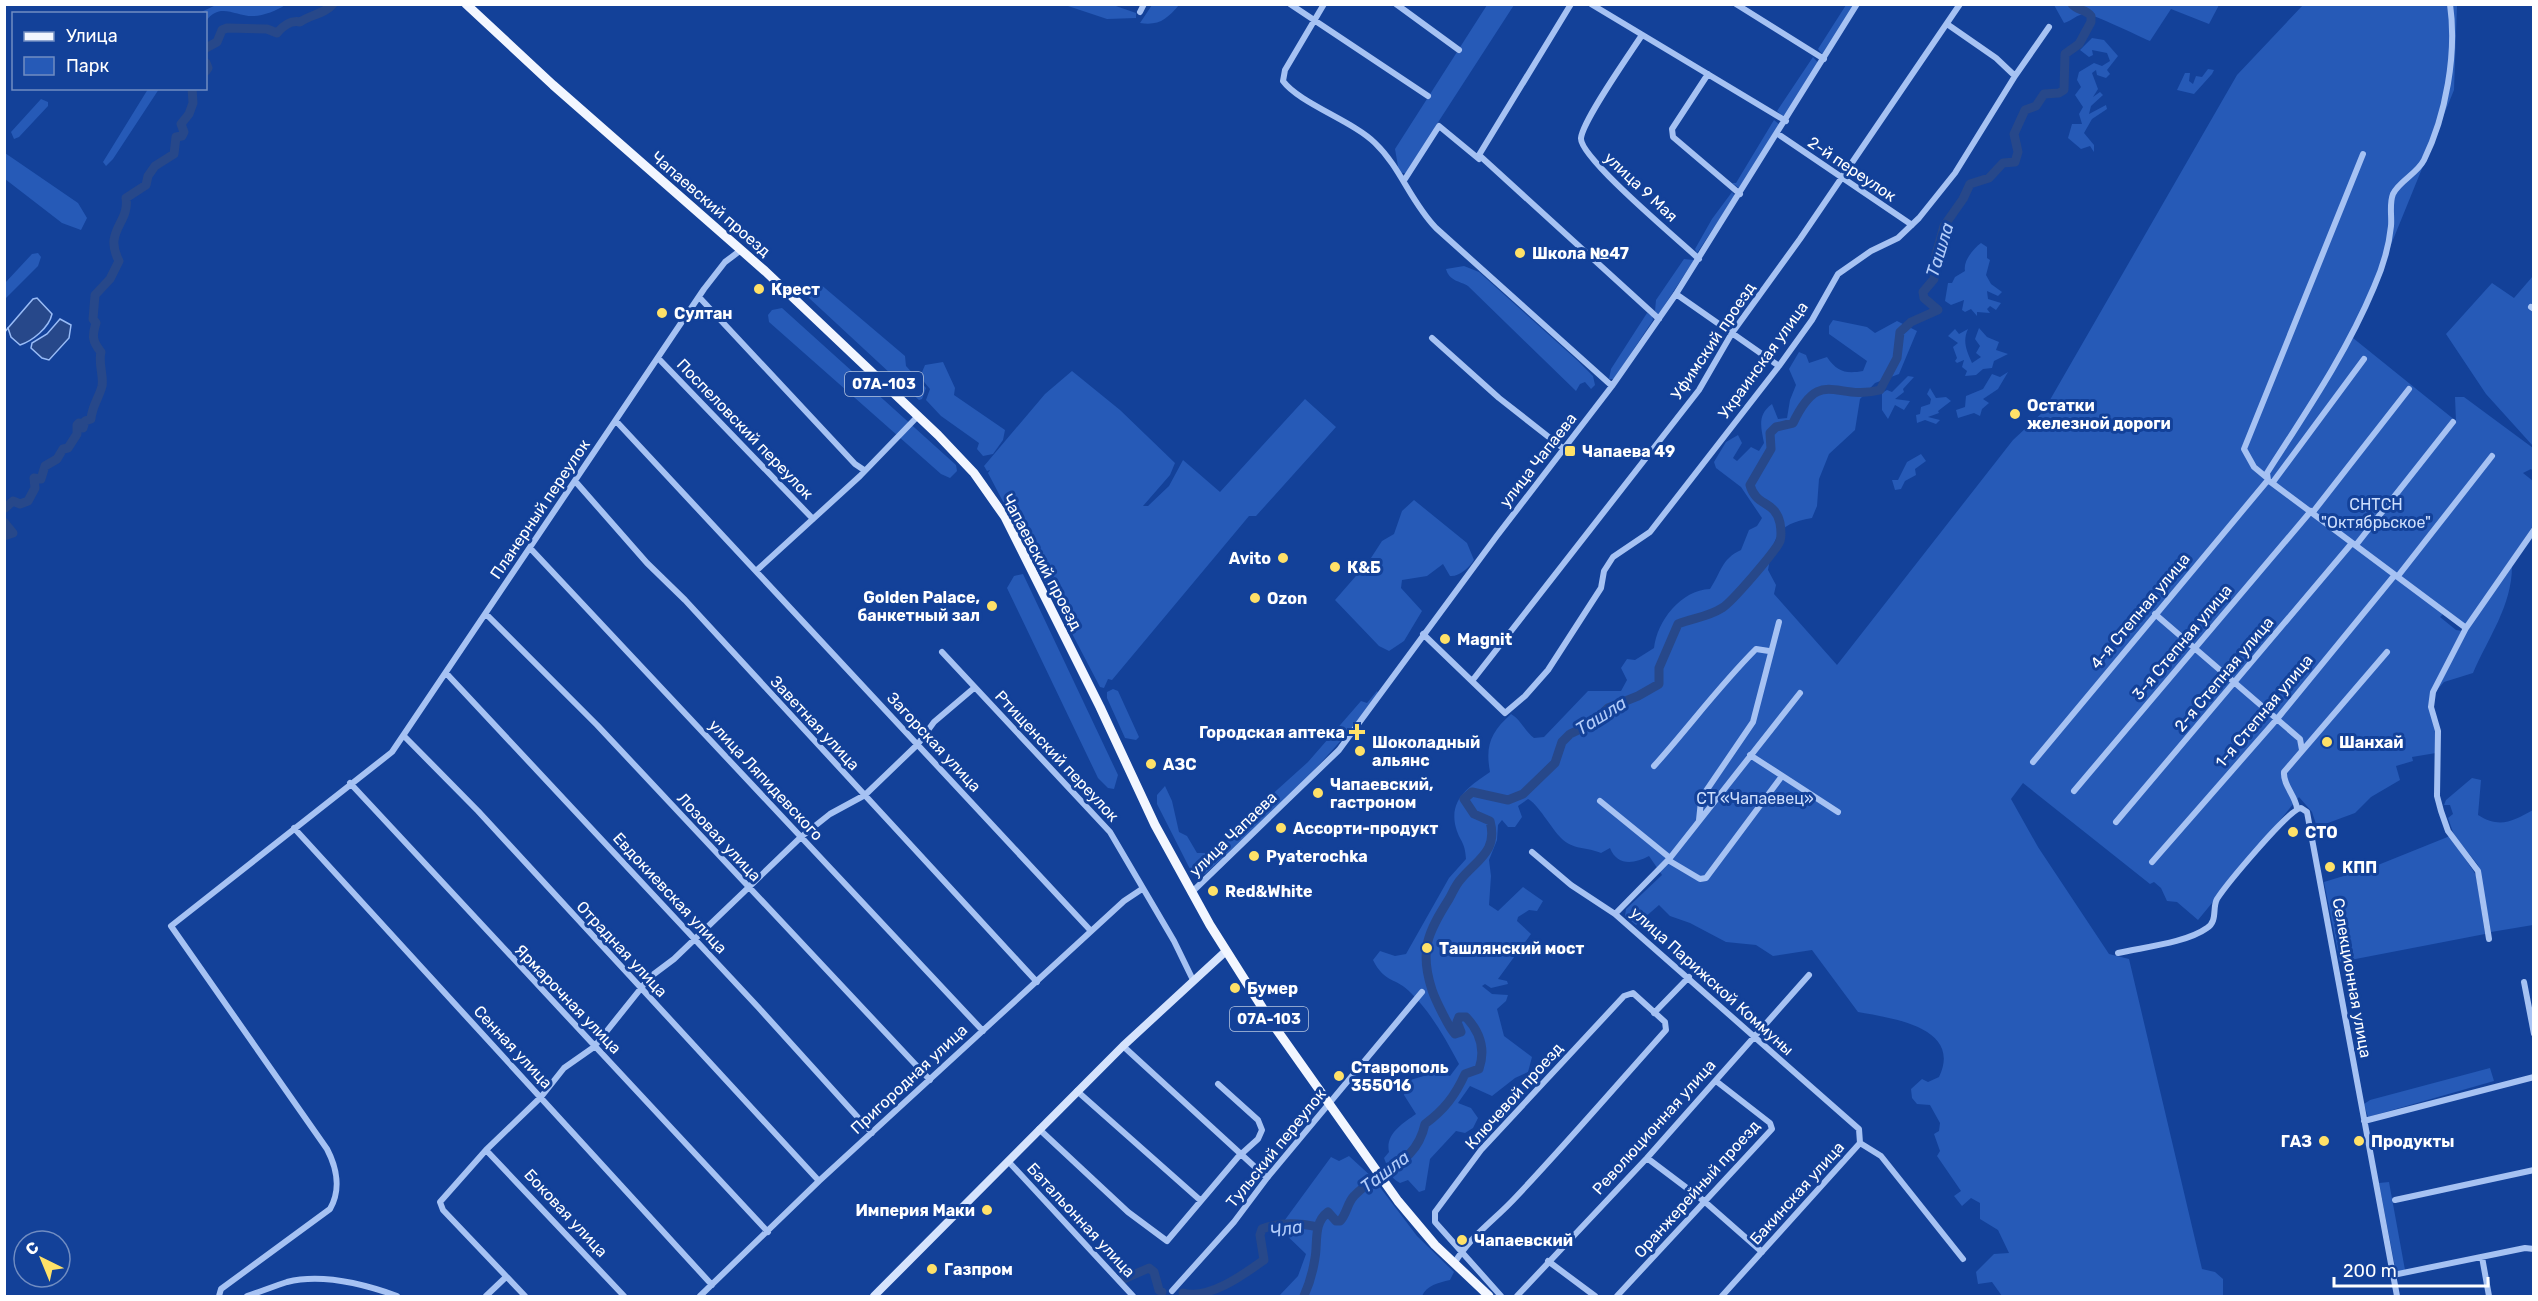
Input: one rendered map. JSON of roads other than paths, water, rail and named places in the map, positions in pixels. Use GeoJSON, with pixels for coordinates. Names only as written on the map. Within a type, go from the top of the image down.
{"type":"FeatureCollection","features":[{"type":"Feature","properties":{"kind":"main road","name":"Чапаевский проезд"},"geometry":{"type":"LineString","coordinates":[[466,4],[553,85],[741,250],[918,416],[974,473],[1005,517],[1100,707],[1155,825],[1191,893],[1226,951],[1384,1181],[1414,1222],[1454,1264]]}},
{"type":"Feature","properties":{"kind":"main road","name":"07А-103"},"geometry":{"type":"LineString","coordinates":[[1454,1264],[1489,1296]]}},
{"type":"Feature","properties":{"kind":"street"},"geometry":{"type":"LineString","coordinates":[[1140,12],[1144,4]]}},
{"type":"Feature","properties":{"kind":"street"},"geometry":{"type":"LineString","coordinates":[[1290,4],[1428,96]]}},
{"type":"Feature","properties":{"kind":"street"},"geometry":{"type":"LineString","coordinates":[[1324,4],[1285,70],[1283,81],[1374,141],[1388,156],[1396,173],[1405,179],[1416,202],[1436,228],[1612,386]]}},
{"type":"Feature","properties":{"kind":"street"},"geometry":{"type":"LineString","coordinates":[[1396,4],[1459,50]]}},
{"type":"Feature","properties":{"kind":"street"},"geometry":{"type":"LineString","coordinates":[[1482,161],[1479,155],[1480,149],[1571,4]]}},
{"type":"Feature","properties":{"kind":"street"},"geometry":{"type":"LineString","coordinates":[[1591,4],[1786,121]]}},
{"type":"Feature","properties":{"kind":"street"},"geometry":{"type":"LineString","coordinates":[[1736,4],[1824,59]]}},
{"type":"Feature","properties":{"kind":"street","name":"улица Чапаева"},"geometry":{"type":"LineString","coordinates":[[1191,893],[1339,750],[1423,634],[1612,386],[1699,259],[1857,4]]}},
{"type":"Feature","properties":{"kind":"street","name":"Уфимский проезд"},"geometry":{"type":"LineString","coordinates":[[1472,681],[1699,390],[1732,333],[1960,4]]}},
{"type":"Feature","properties":{"kind":"street"},"geometry":{"type":"LineString","coordinates":[[2269,480],[2339,362],[2379,271],[2388,243],[2394,193],[2415,172],[2427,153],[2445,95],[2453,26],[2450,4]]}},
{"type":"Feature","properties":{"kind":"street"},"geometry":{"type":"LineString","coordinates":[[1947,24],[1996,58],[2015,76]]}},
{"type":"Feature","properties":{"kind":"street","name":"Украинская улица"},"geometry":{"type":"LineString","coordinates":[[1472,681],[1505,713],[1525,696],[1548,670],[1601,588],[1604,571],[1613,557],[1650,532],[1779,366],[1812,320],[1838,274],[1871,251],[1898,238],[1912,225],[1955,173],[2015,76],[2049,27]]}},
{"type":"Feature","properties":{"kind":"street","name":"улица 9 Мая"},"geometry":{"type":"LineString","coordinates":[[1641,35],[1588,122],[1581,140],[1582,147],[1597,165],[1699,259]]}},
{"type":"Feature","properties":{"kind":"street"},"geometry":{"type":"LineString","coordinates":[[1708,74],[1672,129],[1673,136],[1740,194]]}},
{"type":"Feature","properties":{"kind":"street"},"geometry":{"type":"LineString","coordinates":[[1405,179],[1439,126],[1482,161],[1659,319]]}},
{"type":"Feature","properties":{"kind":"street","name":"2-й переулок"},"geometry":{"type":"LineString","coordinates":[[1778,134],[1912,225]]}},
{"type":"Feature","properties":{"kind":"street"},"geometry":{"type":"LineString","coordinates":[[2363,154],[2244,448],[2254,467],[2269,480],[2466,628]]}},
{"type":"Feature","properties":{"kind":"street","name":"Планерный переулок"},"geometry":{"type":"LineString","coordinates":[[219,1296],[221,1289],[330,1209],[337,1188],[336,1172],[327,1149],[171,926],[392,752],[699,297],[725,262],[741,250]]}},
{"type":"Feature","properties":{"kind":"street"},"geometry":{"type":"LineString","coordinates":[[1676,294],[1779,366]]}},
{"type":"Feature","properties":{"kind":"street"},"geometry":{"type":"LineString","coordinates":[[699,297],[855,464],[864,470]]}},
{"type":"Feature","properties":{"kind":"street"},"geometry":{"type":"LineString","coordinates":[[1432,338],[1499,398],[1564,449]]}},
{"type":"Feature","properties":{"kind":"street","name":"Поспеловский переулок"},"geometry":{"type":"LineString","coordinates":[[658,358],[813,519]]}},
{"type":"Feature","properties":{"kind":"street","name":"4-я Степная улица"},"geometry":{"type":"LineString","coordinates":[[2033,762],[2269,480],[2364,359]]}},
{"type":"Feature","properties":{"kind":"street","name":"3-я Степная улица"},"geometry":{"type":"LineString","coordinates":[[2074,790],[2312,511],[2409,389]]}},
{"type":"Feature","properties":{"kind":"street"},"geometry":{"type":"LineString","coordinates":[[756,572],[918,416]]}},
{"type":"Feature","properties":{"kind":"street","name":"Загорская улица"},"geometry":{"type":"LineString","coordinates":[[616,421],[1091,931]]}},
{"type":"Feature","properties":{"kind":"street","name":"2-я Степная улица"},"geometry":{"type":"LineString","coordinates":[[2116,822],[2354,544],[2453,422]]}},
{"type":"Feature","properties":{"kind":"street","name":"1-я Степная улица"},"geometry":{"type":"LineString","coordinates":[[2152,862],[2277,719],[2492,456]]}},
{"type":"Feature","properties":{"kind":"street","name":"Заветная улица"},"geometry":{"type":"LineString","coordinates":[[575,481],[647,563],[685,600],[1037,982]]}},
{"type":"Feature","properties":{"kind":"street"},"geometry":{"type":"LineString","coordinates":[[2490,939],[2478,871],[2448,831],[2437,796],[2438,731],[2431,707],[2433,692],[2466,628],[2534,530]]}},
{"type":"Feature","properties":{"kind":"street","name":"улица Ляпидевского"},"geometry":{"type":"LineString","coordinates":[[530,548],[983,1031]]}},
{"type":"Feature","properties":{"kind":"street","name":"Лозовая улица"},"geometry":{"type":"LineString","coordinates":[[486,614],[597,725],[930,1080]]}},
{"type":"Feature","properties":{"kind":"street"},"geometry":{"type":"LineString","coordinates":[[2155,614],[2236,681],[2300,740],[2302,750]]}},
{"type":"Feature","properties":{"kind":"street"},"geometry":{"type":"LineString","coordinates":[[1699,821],[1701,801],[1706,791],[1753,722],[1769,651],[1779,622]]}},
{"type":"Feature","properties":{"kind":"street"},"geometry":{"type":"LineString","coordinates":[[1423,634],[1472,681]]}},
{"type":"Feature","properties":{"kind":"street"},"geometry":{"type":"LineString","coordinates":[[1654,766],[1690,727],[1734,671],[1756,649],[1769,651]]}},
{"type":"Feature","properties":{"kind":"street","name":"Ртищенский переулок"},"geometry":{"type":"LineString","coordinates":[[942,652],[1110,832],[1174,941],[1193,980]]}},
{"type":"Feature","properties":{"kind":"street"},"geometry":{"type":"LineString","coordinates":[[2302,750],[2387,652]]}},
{"type":"Feature","properties":{"kind":"street","name":"Евдокиевская улица"},"geometry":{"type":"LineString","coordinates":[[446,673],[872,1133]]}},
{"type":"Feature","properties":{"kind":"street"},"geometry":{"type":"LineString","coordinates":[[525,1296],[443,1210],[440,1202],[486,1150],[541,1097],[564,1068],[594,1047],[657,970],[694,939],[801,837],[831,814],[865,795],[918,744],[934,722],[975,688]]}},
{"type":"Feature","properties":{"kind":"street"},"geometry":{"type":"LineString","coordinates":[[1616,914],[1669,859],[1800,693]]}},
{"type":"Feature","properties":{"kind":"street","name":"Отрадная улица"},"geometry":{"type":"LineString","coordinates":[[404,736],[478,812],[819,1180]]}},
{"type":"Feature","properties":{"kind":"street","name":"Селекционная улица"},"geometry":{"type":"LineString","coordinates":[[2302,750],[2284,776],[2295,795],[2298,808],[2304,809],[2309,815],[2397,1296]]}},
{"type":"Feature","properties":{"kind":"street"},"geometry":{"type":"LineString","coordinates":[[1749,755],[1838,812]]}},
{"type":"Feature","properties":{"kind":"street"},"geometry":{"type":"LineString","coordinates":[[1600,801],[1669,859],[1700,879],[1706,878],[1782,776]]}},
{"type":"Feature","properties":{"kind":"street","name":"Ярмарочная улица"},"geometry":{"type":"LineString","coordinates":[[350,783],[768,1232]]}},
{"type":"Feature","properties":{"kind":"street"},"geometry":{"type":"LineString","coordinates":[[2118,953],[2190,936],[2208,928],[2213,923],[2216,901],[2280,824],[2298,808]]}},
{"type":"Feature","properties":{"kind":"street","name":"Сенная улица"},"geometry":{"type":"LineString","coordinates":[[294,828],[712,1285]]}},
{"type":"Feature","properties":{"kind":"street","name":"улица Парижской Коммуны"},"geometry":{"type":"LineString","coordinates":[[1532,852],[1571,885],[1616,914],[1689,977],[1859,1129],[1860,1143]]}},
{"type":"Feature","properties":{"kind":"street","name":"Пригородная улица"},"geometry":{"type":"LineString","coordinates":[[700,1296],[819,1180],[1091,931],[1142,889]]}},
{"type":"Feature","properties":{"kind":"street"},"geometry":{"type":"LineString","coordinates":[[880,1295],[1077,1091],[1226,951]]}},
{"type":"Feature","properties":{"kind":"street","name":"Революционная улица"},"geometry":{"type":"LineString","coordinates":[[1517,1296],[1647,1158],[1809,975]]}},
{"type":"Feature","properties":{"kind":"street"},"geometry":{"type":"LineString","coordinates":[[1454,1264],[1461,1251],[1514,1199],[1665,1030],[1666,1024],[1654,1013],[1689,977]]}},
{"type":"Feature","properties":{"kind":"street"},"geometry":{"type":"LineString","coordinates":[[2524,982],[2534,1034]]}},
{"type":"Feature","properties":{"kind":"street","name":"Тульский переулок"},"geometry":{"type":"LineString","coordinates":[[1172,1291],[1234,1221],[1422,992]]}},
{"type":"Feature","properties":{"kind":"street","name":"Ключевой проезд"},"geometry":{"type":"LineString","coordinates":[[1501,1296],[1435,1222],[1433,1216],[1481,1150],[1626,993],[1633,993],[1654,1013]]}},
{"type":"Feature","properties":{"kind":"street"},"geometry":{"type":"LineString","coordinates":[[1123,1046],[1267,1178]]}},
{"type":"Feature","properties":{"kind":"street"},"geometry":{"type":"LineString","coordinates":[[2364,1121],[2534,1077]]}},
{"type":"Feature","properties":{"kind":"street","name":"Оранжерейный проезд"},"geometry":{"type":"LineString","coordinates":[[1617,1296],[1772,1129],[1770,1123],[1716,1081]]}},
{"type":"Feature","properties":{"kind":"street"},"geometry":{"type":"LineString","coordinates":[[1039,1129],[1128,1212],[1167,1241],[1240,1155],[1258,1139],[1262,1130],[1261,1125],[1218,1084]]}},
{"type":"Feature","properties":{"kind":"street"},"geometry":{"type":"LineString","coordinates":[[1077,1091],[1200,1200]]}},
{"type":"Feature","properties":{"kind":"street","name":"Бакинская улица"},"geometry":{"type":"LineString","coordinates":[[1722,1296],[1860,1143],[1881,1156],[1963,1259]]}},
{"type":"Feature","properties":{"kind":"street","name":"Боковая улица"},"geometry":{"type":"LineString","coordinates":[[486,1150],[624,1296]]}},
{"type":"Feature","properties":{"kind":"street"},"geometry":{"type":"LineString","coordinates":[[1647,1158],[1704,1201],[1762,1252]]}},
{"type":"Feature","properties":{"kind":"street","name":"Батальонная улица"},"geometry":{"type":"LineString","coordinates":[[1008,1161],[1133,1296]]}},
{"type":"Feature","properties":{"kind":"street"},"geometry":{"type":"LineString","coordinates":[[2395,1200],[2534,1170]]}},
{"type":"Feature","properties":{"kind":"street"},"geometry":{"type":"LineString","coordinates":[[2393,1275],[2525,1248],[2534,1249]]}},
{"type":"Feature","properties":{"kind":"street"},"geometry":{"type":"LineString","coordinates":[[2482,1257],[2489,1296]]}},
{"type":"Feature","properties":{"kind":"street"},"geometry":{"type":"LineString","coordinates":[[1548,1261],[1595,1296]]}},
{"type":"Feature","properties":{"kind":"street"},"geometry":{"type":"LineString","coordinates":[[486,1296],[506,1277]]}},
{"type":"Feature","properties":{"kind":"street"},"geometry":{"type":"LineString","coordinates":[[247,1296],[289,1282],[333,1280],[369,1286],[397,1296]]}},
{"type":"Feature","properties":{"kind":"waterway"},"geometry":{"type":"LineString","coordinates":[[207,47],[217,42],[222,30],[227,28],[267,29],[277,33],[287,24],[300,22],[326,10],[333,4]]}},
{"type":"Feature","properties":{"kind":"waterway","name":"Ташла"},"geometry":{"type":"LineString","coordinates":[[1304,1296],[1314,1263],[1318,1227],[1323,1216],[1328,1212],[1336,1221],[1340,1221],[1354,1196],[1414,1149],[1425,1124],[1448,1102],[1465,1074],[1479,1069],[1482,1048],[1475,1029],[1466,1017],[1459,1017],[1457,1022],[1461,1032],[1455,1034],[1452,1031],[1434,994],[1426,964],[1428,942],[1436,922],[1458,883],[1485,854],[1491,840],[1490,821],[1474,814],[1464,799],[1472,792],[1508,800],[1523,794],[1555,763],[1562,742],[1570,734],[1591,724],[1608,708],[1638,696],[1659,684],[1659,668],[1678,624],[1722,608],[1771,555],[1780,541],[1778,516],[1757,497],[1750,485],[1771,449],[1770,433],[1776,427],[1793,423],[1803,405],[1812,395],[1821,390],[1851,392],[1880,390],[1897,358],[1900,332],[1911,322],[1938,310],[1924,298],[1923,292],[1934,279],[1935,258],[1944,226],[1963,199],[1970,184],[1989,178],[2003,163],[2015,162],[2018,152],[2014,134],[2025,110],[2036,106],[2044,94],[2059,93],[2064,90],[2065,54],[2079,44],[2091,22],[2089,14],[2072,4]]}},
{"type":"Feature","properties":{"kind":"waterway"},"geometry":{"type":"LineString","coordinates":[[207,66],[207,70]]}},
{"type":"Feature","properties":{"kind":"waterway"},"geometry":{"type":"LineString","coordinates":[[4,509],[13,501],[20,504],[28,501],[35,488],[34,478],[41,479],[45,466],[57,459],[63,449],[68,448],[77,434],[77,425],[79,423],[83,428],[85,421],[91,419],[102,382],[101,352],[94,338],[95,295],[110,279],[119,261],[114,242],[126,207],[126,198],[146,185],[148,176],[155,166],[174,154],[176,137],[182,136],[184,132],[181,124],[189,114],[193,103],[192,90]]}},
{"type":"Feature","properties":{"kind":"waterway"},"geometry":{"type":"LineString","coordinates":[[4,333],[8,328]]}},
{"type":"Feature","properties":{"kind":"waterway"},"geometry":{"type":"LineString","coordinates":[[4,522],[13,533],[4,536]]}},
{"type":"Feature","properties":{"kind":"waterway","name":"Чла"},"geometry":{"type":"LineString","coordinates":[[1183,1293],[1204,1293],[1215,1290],[1264,1260],[1260,1235],[1262,1229],[1290,1224],[1318,1227]]}},
{"type":"Feature","properties":{"kind":"waterway","name":"Чла"},"geometry":{"type":"LineString","coordinates":[[1124,1279],[1149,1268],[1154,1272],[1159,1290],[1162,1292]]}},
{"type":"Feature","properties":{"kind":"place","name":"Школа №47"},"geometry":{"type":"Point","coordinates":[1520,253]}},
{"type":"Feature","properties":{"kind":"place","name":"Крест"},"geometry":{"type":"Point","coordinates":[759,289]}},
{"type":"Feature","properties":{"kind":"place","name":"Султан"},"geometry":{"type":"Point","coordinates":[662,313]}},
{"type":"Feature","properties":{"kind":"place","name":"Остатки железной дороги"},"geometry":{"type":"Point","coordinates":[2015,414]}},
{"type":"Feature","properties":{"kind":"place","name":"Чапаева 49"},"geometry":{"type":"Point","coordinates":[1570,451]}},
{"type":"Feature","properties":{"kind":"place","name":"Avito"},"geometry":{"type":"Point","coordinates":[1283,558]}},
{"type":"Feature","properties":{"kind":"place","name":"К&Б"},"geometry":{"type":"Point","coordinates":[1335,567]}},
{"type":"Feature","properties":{"kind":"place","name":"Ozon"},"geometry":{"type":"Point","coordinates":[1255,598]}},
{"type":"Feature","properties":{"kind":"place","name":"Golden Palace, банкетный зал"},"geometry":{"type":"Point","coordinates":[992,606]}},
{"type":"Feature","properties":{"kind":"place","name":"Magnit"},"geometry":{"type":"Point","coordinates":[1445,639]}},
{"type":"Feature","properties":{"kind":"place","name":"Городская аптека"},"geometry":{"type":"Point","coordinates":[1357,732]}},
{"type":"Feature","properties":{"kind":"place","name":"Шанхай"},"geometry":{"type":"Point","coordinates":[2327,742]}},
{"type":"Feature","properties":{"kind":"place","name":"Шоколадный альянс"},"geometry":{"type":"Point","coordinates":[1360,751]}},
{"type":"Feature","properties":{"kind":"place","name":"АЗС"},"geometry":{"type":"Point","coordinates":[1151,764]}},
{"type":"Feature","properties":{"kind":"place","name":"Чапаевский, гастроном"},"geometry":{"type":"Point","coordinates":[1318,793]}},
{"type":"Feature","properties":{"kind":"place","name":"Ассорти-продукт"},"geometry":{"type":"Point","coordinates":[1281,828]}},
{"type":"Feature","properties":{"kind":"place","name":"СТО"},"geometry":{"type":"Point","coordinates":[2293,832]}},
{"type":"Feature","properties":{"kind":"place","name":"Pyaterochka"},"geometry":{"type":"Point","coordinates":[1254,856]}},
{"type":"Feature","properties":{"kind":"place","name":"КПП"},"geometry":{"type":"Point","coordinates":[2330,867]}},
{"type":"Feature","properties":{"kind":"place","name":"Red&White"},"geometry":{"type":"Point","coordinates":[1213,891]}},
{"type":"Feature","properties":{"kind":"place","name":"Ташлянский мост"},"geometry":{"type":"Point","coordinates":[1427,948]}},
{"type":"Feature","properties":{"kind":"place","name":"Бумер"},"geometry":{"type":"Point","coordinates":[1235,988]}},
{"type":"Feature","properties":{"kind":"place","name":"Ставрополь 355016"},"geometry":{"type":"Point","coordinates":[1339,1076]}},
{"type":"Feature","properties":{"kind":"place","name":"ГАЗ"},"geometry":{"type":"Point","coordinates":[2324,1141]}},
{"type":"Feature","properties":{"kind":"place","name":"Продукты"},"geometry":{"type":"Point","coordinates":[2359,1141]}},
{"type":"Feature","properties":{"kind":"place","name":"Империя Маки"},"geometry":{"type":"Point","coordinates":[987,1210]}},
{"type":"Feature","properties":{"kind":"place","name":"Чапаевский"},"geometry":{"type":"Point","coordinates":[1462,1240]}},
{"type":"Feature","properties":{"kind":"place","name":"Газпром"},"geometry":{"type":"Point","coordinates":[932,1269]}},
{"type":"Feature","properties":{"kind":"park label","name":"СНТСН \"Октябрьское\""},"geometry":{"type":"Point","coordinates":[2376,513]}},
{"type":"Feature","properties":{"kind":"park label","name":"СТ «Чапаевец»"},"geometry":{"type":"Point","coordinates":[1755,798]}}]}
